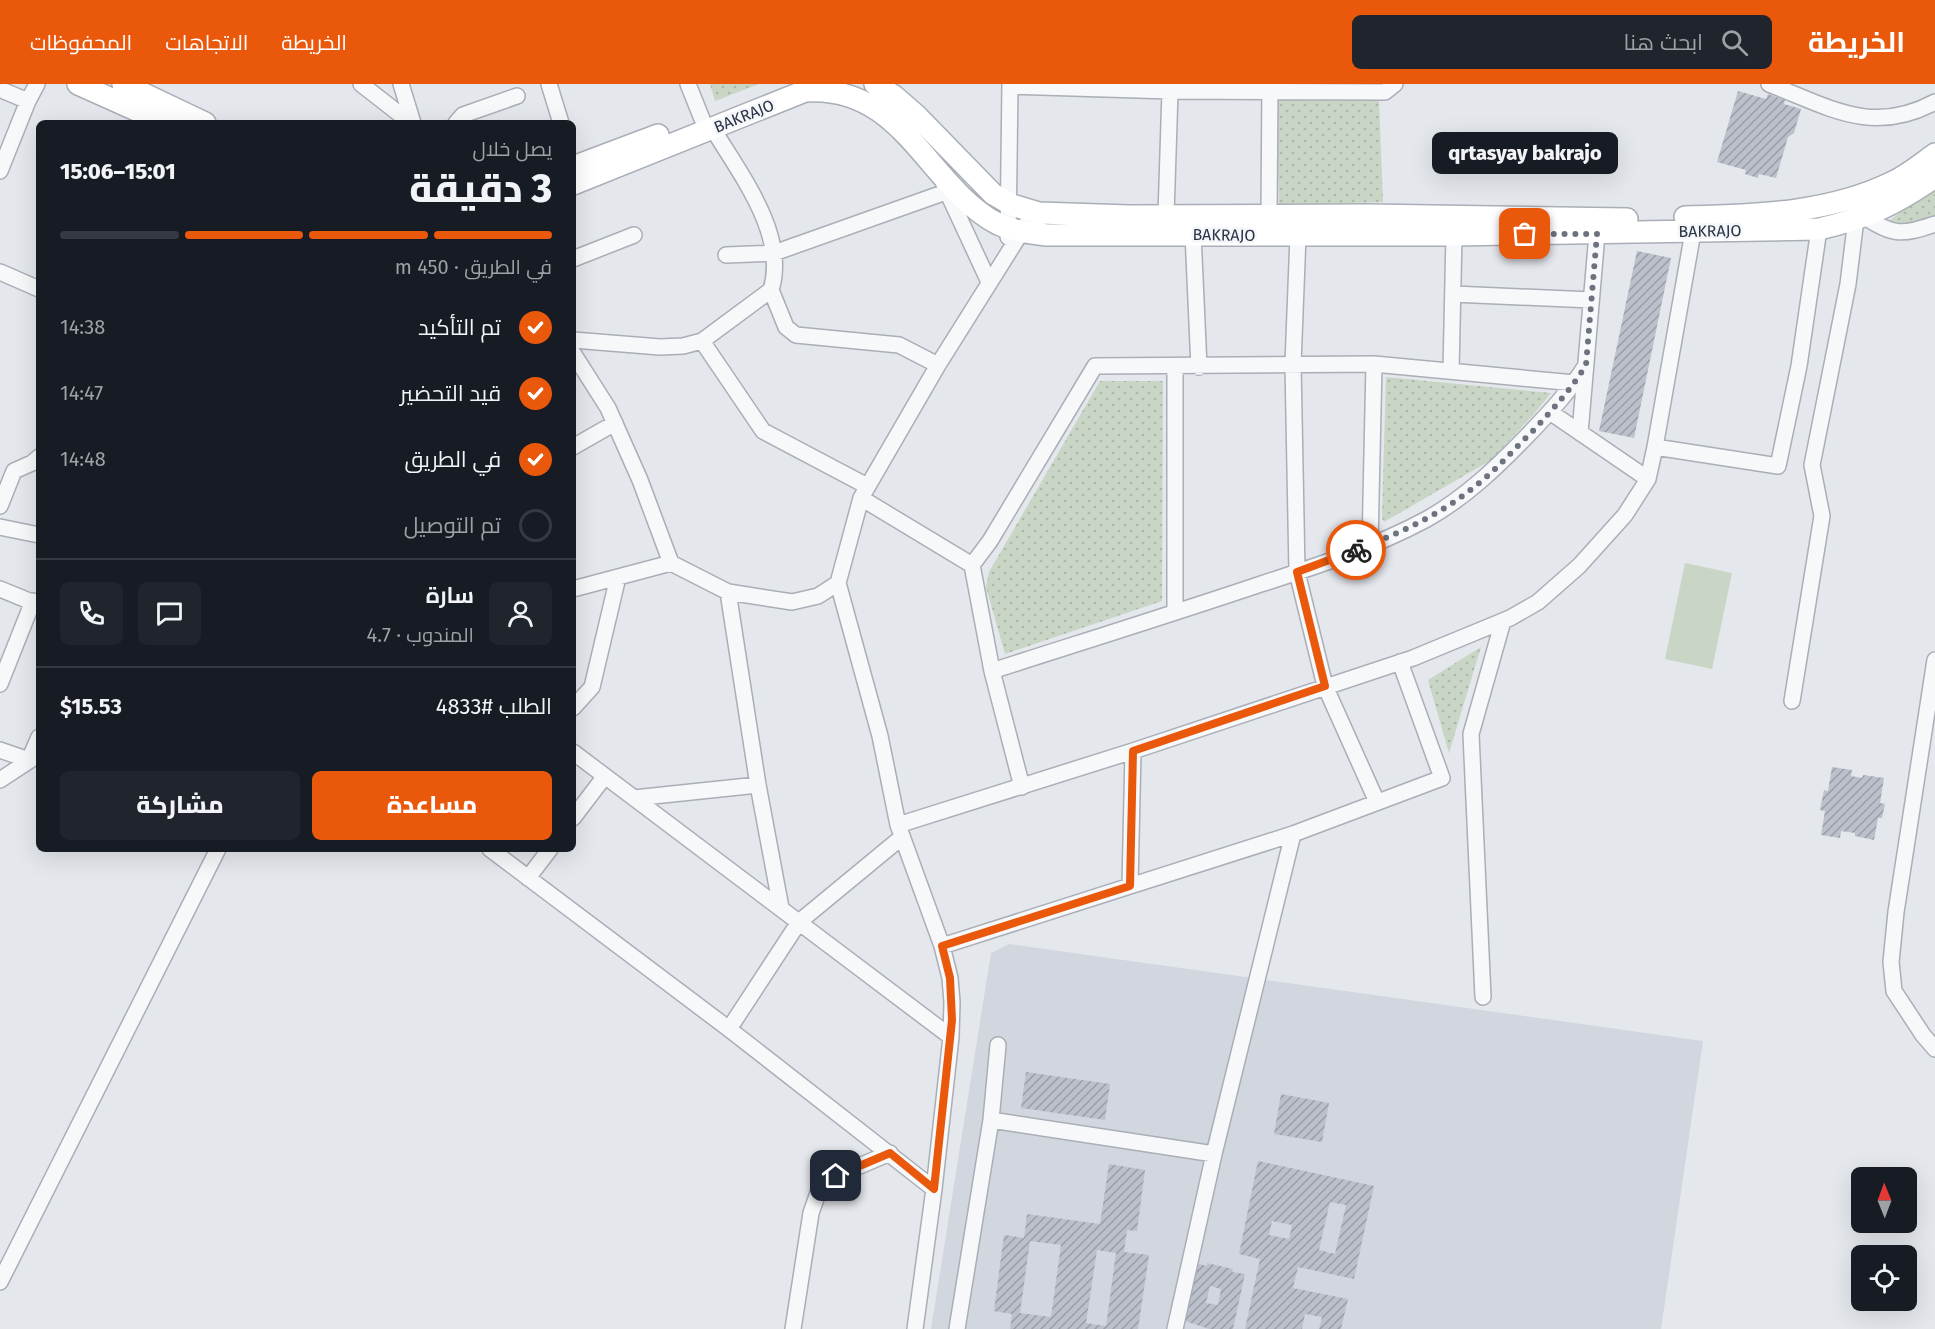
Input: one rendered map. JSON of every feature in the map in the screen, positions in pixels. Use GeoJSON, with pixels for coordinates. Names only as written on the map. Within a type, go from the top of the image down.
{"type":"FeatureCollection","features":[{"type":"Feature","properties":{"kind":"street"},"geometry":{"type":"LineString","coordinates":[[0,171],[37,84]]}},
{"type":"Feature","properties":{"kind":"street"},"geometry":{"type":"LineString","coordinates":[[78,84],[158,120]]}},
{"type":"Feature","properties":{"kind":"street"},"geometry":{"type":"LineString","coordinates":[[361,84],[408,120]]}},
{"type":"Feature","properties":{"kind":"street"},"geometry":{"type":"LineString","coordinates":[[401,84],[411,120]]}},
{"type":"Feature","properties":{"kind":"street"},"geometry":{"type":"LineString","coordinates":[[549,84],[560,120]]}},
{"type":"Feature","properties":{"kind":"street"},"geometry":{"type":"LineString","coordinates":[[688,84],[707,124],[763,212],[774,253],[775,269],[771,290],[786,327],[796,335],[899,345],[938,364]]}},
{"type":"Feature","properties":{"kind":"street","name":"BAKRAJO"},"geometry":{"type":"LineString","coordinates":[[707,124],[797,84]]}},
{"type":"Feature","properties":{"kind":"street","name":"BAKRAJO"},"geometry":{"type":"LineString","coordinates":[[875,84],[906,106],[993,194],[1008,203],[1034,212],[1056,215],[1610,219],[1768,214],[1806,210],[1868,192],[1893,182],[1935,154]]}},
{"type":"Feature","properties":{"kind":"street"},"geometry":{"type":"LineString","coordinates":[[915,1329],[951,1037],[950,978],[942,946],[900,831],[880,736],[838,583],[864,492],[938,364],[1008,253],[1014,229],[1008,203],[1010,85],[1139,87],[1170,91],[1270,88],[1385,92],[1395,84]]}},
{"type":"Feature","properties":{"kind":"street"},"geometry":{"type":"LineString","coordinates":[[1769,84],[1854,117],[1898,117],[1935,102]]}},
{"type":"Feature","properties":{"kind":"street"},"geometry":{"type":"LineString","coordinates":[[133,86],[199,120]]}},
{"type":"Feature","properties":{"kind":"street","name":"BAKRAJO"},"geometry":{"type":"LineString","coordinates":[[576,169],[804,91],[824,87],[857,93],[903,126],[934,163],[952,190],[985,215],[1014,229],[1047,235],[1597,234],[1818,228],[1860,218],[1897,202],[1935,177]]}},
{"type":"Feature","properties":{"kind":"street"},"geometry":{"type":"LineString","coordinates":[[1269,215],[1270,88]]}},
{"type":"Feature","properties":{"kind":"street"},"geometry":{"type":"LineString","coordinates":[[1166,215],[1170,91]]}},
{"type":"Feature","properties":{"kind":"street"},"geometry":{"type":"LineString","coordinates":[[4,92],[28,101]]}},
{"type":"Feature","properties":{"kind":"street"},"geometry":{"type":"LineString","coordinates":[[459,120],[463,115],[517,96]]}},
{"type":"Feature","properties":{"kind":"street"},"geometry":{"type":"LineString","coordinates":[[726,255],[774,253],[952,190],[989,282]]}},
{"type":"Feature","properties":{"kind":"street"},"geometry":{"type":"LineString","coordinates":[[1014,229],[1034,212]]}},
{"type":"Feature","properties":{"kind":"street"},"geometry":{"type":"LineString","coordinates":[[1792,701],[1822,516],[1812,465],[1860,218],[1883,230],[1898,232],[1915,231],[1935,224]]}},
{"type":"Feature","properties":{"kind":"street"},"geometry":{"type":"LineString","coordinates":[[1655,447],[1778,466],[1799,366],[1818,228]]}},
{"type":"Feature","properties":{"kind":"street"},"geometry":{"type":"LineString","coordinates":[[729,1029],[799,922],[900,831],[1022,787],[1400,662],[1503,621],[1538,602],[1579,566],[1625,515],[1648,479],[1693,231]]}},
{"type":"Feature","properties":{"kind":"street"},"geometry":{"type":"LineString","coordinates":[[1194,234],[1199,367]]}},
{"type":"Feature","properties":{"kind":"street"},"geometry":{"type":"LineString","coordinates":[[1580,433],[1597,234]]}},
{"type":"Feature","properties":{"kind":"street"},"geometry":{"type":"LineString","coordinates":[[576,258],[634,235]]}},
{"type":"Feature","properties":{"kind":"street"},"geometry":{"type":"LineString","coordinates":[[1451,371],[1454,235]]}},
{"type":"Feature","properties":{"kind":"street"},"geometry":{"type":"LineString","coordinates":[[1298,236],[1293,364],[1297,572],[1325,686],[1377,802]]}},
{"type":"Feature","properties":{"kind":"street"},"geometry":{"type":"LineString","coordinates":[[0,272],[36,288]]}},
{"type":"Feature","properties":{"kind":"street"},"geometry":{"type":"LineString","coordinates":[[576,340],[670,347],[702,341],[771,290]]}},
{"type":"Feature","properties":{"kind":"street"},"geometry":{"type":"LineString","coordinates":[[1453,294],[1591,300]]}},
{"type":"Feature","properties":{"kind":"street"},"geometry":{"type":"LineString","coordinates":[[702,341],[763,431],[864,492],[972,565],[992,671],[1022,787]]}},
{"type":"Feature","properties":{"kind":"street"},"geometry":{"type":"LineString","coordinates":[[576,358],[615,423],[640,480],[671,563]]}},
{"type":"Feature","properties":{"kind":"street"},"geometry":{"type":"LineString","coordinates":[[1370,544],[1374,364]]}},
{"type":"Feature","properties":{"kind":"street"},"geometry":{"type":"LineString","coordinates":[[972,565],[990,541],[1095,366],[1374,364],[1575,383]]}},
{"type":"Feature","properties":{"kind":"street"},"geometry":{"type":"LineString","coordinates":[[992,671],[1297,572],[1370,544],[1426,519],[1461,497],[1497,467],[1550,412],[1575,383],[1586,365]]}},
{"type":"Feature","properties":{"kind":"street"},"geometry":{"type":"LineString","coordinates":[[1175,366],[1175,612]]}},
{"type":"Feature","properties":{"kind":"street"},"geometry":{"type":"LineString","coordinates":[[1550,412],[1648,479]]}},
{"type":"Feature","properties":{"kind":"street"},"geometry":{"type":"LineString","coordinates":[[576,445],[615,423]]}},
{"type":"Feature","properties":{"kind":"street"},"geometry":{"type":"LineString","coordinates":[[0,506],[14,471],[36,460]]}},
{"type":"Feature","properties":{"kind":"street"},"geometry":{"type":"LineString","coordinates":[[0,527],[36,534]]}},
{"type":"Feature","properties":{"kind":"street"},"geometry":{"type":"LineString","coordinates":[[576,588],[671,563],[728,592],[792,602],[818,596],[838,583]]}},
{"type":"Feature","properties":{"kind":"street"},"geometry":{"type":"LineString","coordinates":[[576,705],[592,687],[618,577]]}},
{"type":"Feature","properties":{"kind":"street"},"geometry":{"type":"LineString","coordinates":[[0,589],[36,603],[0,684]]}},
{"type":"Feature","properties":{"kind":"street"},"geometry":{"type":"LineString","coordinates":[[728,592],[758,784],[781,908]]}},
{"type":"Feature","properties":{"kind":"street"},"geometry":{"type":"LineString","coordinates":[[1483,997],[1472,734],[1503,621]]}},
{"type":"Feature","properties":{"kind":"street"},"geometry":{"type":"LineString","coordinates":[[1935,660],[1899,890],[1891,962],[1894,991],[1935,1049]]}},
{"type":"Feature","properties":{"kind":"street"},"geometry":{"type":"LineString","coordinates":[[942,946],[1293,834],[1442,778],[1400,662]]}},
{"type":"Feature","properties":{"kind":"street"},"geometry":{"type":"LineString","coordinates":[[0,778],[4,751],[34,757]]}},
{"type":"Feature","properties":{"kind":"street"},"geometry":{"type":"LineString","coordinates":[[1130,886],[1133,751]]}},
{"type":"Feature","properties":{"kind":"street"},"geometry":{"type":"LineString","coordinates":[[576,754],[951,1037]]}},
{"type":"Feature","properties":{"kind":"street"},"geometry":{"type":"LineString","coordinates":[[0,778],[34,757]]}},
{"type":"Feature","properties":{"kind":"street"},"geometry":{"type":"LineString","coordinates":[[576,814],[605,776]]}},
{"type":"Feature","properties":{"kind":"street"},"geometry":{"type":"LineString","coordinates":[[634,798],[758,784]]}},
{"type":"Feature","properties":{"kind":"street"},"geometry":{"type":"LineString","coordinates":[[1175,1329],[1214,1154],[1293,834]]}},
{"type":"Feature","properties":{"kind":"street"},"geometry":{"type":"LineString","coordinates":[[0,1282],[216,852]]}},
{"type":"Feature","properties":{"kind":"street"},"geometry":{"type":"LineString","coordinates":[[494,852],[729,1029],[934,1189]]}},
{"type":"Feature","properties":{"kind":"street"},"geometry":{"type":"LineString","coordinates":[[528,878],[548,852]]}},
{"type":"Feature","properties":{"kind":"street"},"geometry":{"type":"LineString","coordinates":[[957,1329],[991,1120],[998,1045]]}},
{"type":"Feature","properties":{"kind":"street"},"geometry":{"type":"LineString","coordinates":[[991,1120],[1214,1154]]}},
{"type":"Feature","properties":{"kind":"street"},"geometry":{"type":"LineString","coordinates":[[793,1329],[812,1213],[818,1193],[836,1176],[890,1153]]}},
{"type":"Feature","properties":{"kind":"shaded area"},"geometry":{"type":"Polygon","coordinates":[[[1009,944],[1703,1041],[1661,1329],[931,1329],[991,953],[1009,944]]]}},
{"type":"Feature","properties":{"kind":"green space"},"geometry":{"type":"Polygon","coordinates":[[[710,84],[759,84],[715,101],[710,84]]]}},
{"type":"Feature","properties":{"kind":"green space"},"geometry":{"type":"Polygon","coordinates":[[[1276,100],[1379,101],[1383,202],[1279,205],[1276,100]]]}},
{"type":"Feature","properties":{"kind":"green space"},"geometry":{"type":"Polygon","coordinates":[[[1935,191],[1935,218],[1905,226],[1888,222],[1911,204],[1935,191]]]}},
{"type":"Feature","properties":{"kind":"green space"},"geometry":{"type":"Polygon","coordinates":[[[1386,377],[1551,393],[1491,460],[1384,522],[1382,518],[1386,377]]]}},
{"type":"Feature","properties":{"kind":"green space"},"geometry":{"type":"Polygon","coordinates":[[[1100,381],[1163,381],[1162,601],[1005,654],[986,587],[989,572],[1100,381]]]}},
{"type":"Feature","properties":{"kind":"green space"},"geometry":{"type":"Polygon","coordinates":[[[1685,563],[1732,573],[1712,669],[1665,659],[1685,563]]]}},
{"type":"Feature","properties":{"kind":"green space"},"geometry":{"type":"Polygon","coordinates":[[[1481,647],[1449,753],[1428,680],[1481,647]]]}},
{"type":"Feature","properties":{"kind":"building"},"geometry":{"type":"Polygon","coordinates":[[[1738,91],[1766,99],[1768,94],[1785,100],[1784,104],[1801,109],[1794,133],[1788,137],[1776,178],[1759,174],[1758,178],[1745,174],[1746,170],[1717,162],[1738,91]]]}},
{"type":"Feature","properties":{"kind":"building"},"geometry":{"type":"Polygon","coordinates":[[[1637,251],[1671,258],[1634,438],[1599,431],[1637,251]]]}},
{"type":"Feature","properties":{"kind":"building"},"geometry":{"type":"Polygon","coordinates":[[[1832,767],[1852,770],[1851,776],[1884,778],[1880,803],[1885,804],[1882,818],[1878,818],[1874,840],[1841,831],[1840,838],[1821,835],[1825,811],[1820,810],[1824,790],[1828,791],[1832,767]]]}},
{"type":"Feature","properties":{"kind":"building"},"geometry":{"type":"Polygon","coordinates":[[[1026,1072],[1110,1084],[1105,1120],[1021,1108],[1026,1072]]]}},
{"type":"Feature","properties":{"kind":"building"},"geometry":{"type":"Polygon","coordinates":[[[1281,1094],[1329,1103],[1322,1142],[1274,1134],[1281,1094]]]}},
{"type":"Feature","properties":{"kind":"building"},"geometry":{"type":"Polygon","coordinates":[[[1258,1161],[1374,1186],[1354,1279],[1298,1267],[1293,1288],[1348,1299],[1341,1329],[1319,1329],[1322,1317],[1305,1314],[1302,1329],[1245,1329],[1260,1259],[1239,1254],[1258,1161]],[[1330,1202],[1319,1250],[1335,1254],[1346,1205],[1330,1202]],[[1272,1221],[1269,1235],[1289,1239],[1292,1225],[1272,1221]]]}},
{"type":"Feature","properties":{"kind":"building"},"geometry":{"type":"Polygon","coordinates":[[[1109,1164],[1145,1170],[1137,1231],[1127,1230],[1124,1252],[1149,1255],[1138,1329],[1010,1329],[1012,1314],[994,1311],[1004,1235],[1024,1238],[1027,1214],[1100,1224],[1109,1164]],[[1030,1241],[1020,1313],[1051,1317],[1061,1245],[1030,1241]],[[1097,1250],[1086,1323],[1106,1326],[1116,1253],[1097,1250]]]}},
{"type":"Feature","properties":{"kind":"building"},"geometry":{"type":"Polygon","coordinates":[[[1195,1263],[1207,1266],[1207,1263],[1245,1274],[1233,1329],[1209,1329],[1182,1320],[1195,1263]],[[1210,1286],[1206,1303],[1218,1305],[1221,1289],[1210,1286]]]}},
{"type":"Feature","properties":{"kind":"way so far"},"geometry":{"type":"LineString","coordinates":[[1356,550],[1426,519],[1478,484],[1550,412],[1575,383],[1586,365],[1597,234],[1525,234]]}},
{"type":"Feature","properties":{"kind":"place","name":"qrtasyay bakrajo"},"geometry":{"type":"Point","coordinates":[1525,234]}},
{"type":"Feature","properties":{"kind":"route"},"geometry":{"type":"LineString","coordinates":[[836,1176],[849,1168],[890,1153],[934,1189],[952,1020],[950,978],[942,946],[1130,886],[1133,751],[1325,686],[1297,572],[1356,550]]}}]}
